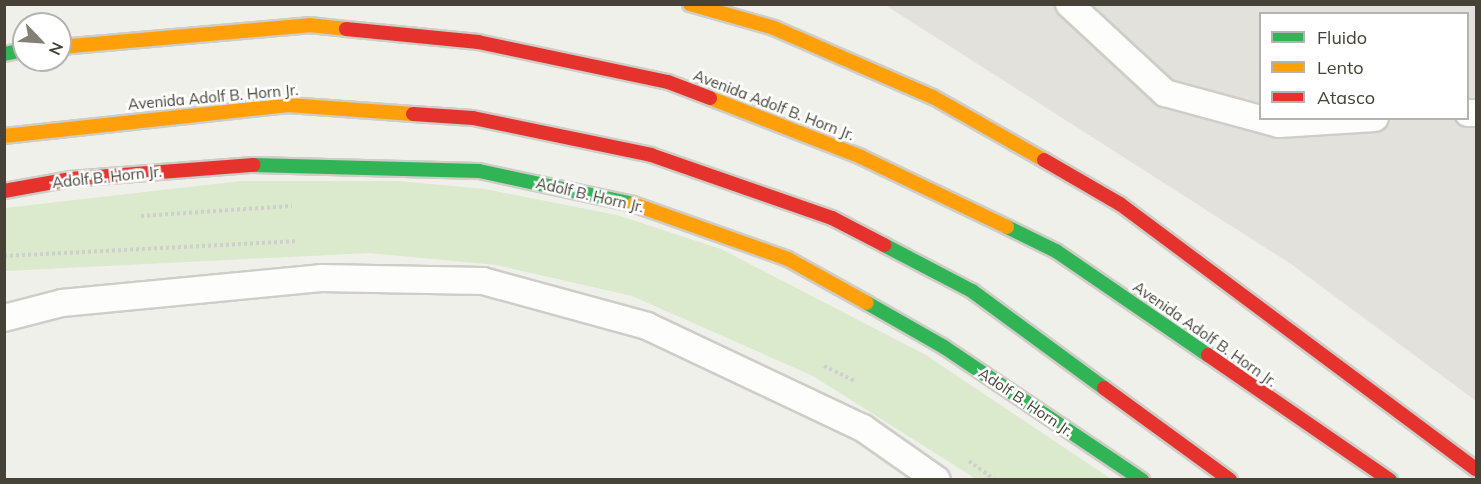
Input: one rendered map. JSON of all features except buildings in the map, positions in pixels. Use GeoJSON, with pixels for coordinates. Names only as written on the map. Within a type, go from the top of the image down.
{"type":"FeatureCollection","features":[{"type":"Feature","properties":{"kind":"main road"},"geometry":{"type":"LineString","coordinates":[[690,4],[774,28],[933,97],[1119,204],[1476,469]]}},
{"type":"Feature","properties":{"kind":"main road","name":"Avenida Adolf B. Horn Jr."},"geometry":{"type":"LineString","coordinates":[[72,45],[309,25],[478,42],[668,82],[861,157],[1056,250],[1390,480]]}},
{"type":"Feature","properties":{"kind":"main road","name":"Avenida Adolf B. Horn Jr."},"geometry":{"type":"LineString","coordinates":[[4,136],[24,132],[288,105],[473,118],[651,155],[832,219],[972,291],[1230,480]]}},
{"type":"Feature","properties":{"kind":"main road","name":"Adolf B. Horn Jr."},"geometry":{"type":"LineString","coordinates":[[4,191],[70,179],[282,163],[479,171],[635,204],[788,259],[944,347],[1142,480]]}},
{"type":"Feature","properties":{"kind":"lane"},"geometry":{"type":"LineString","coordinates":[[1069,4],[1165,93],[1259,118]]}},
{"type":"Feature","properties":{"kind":"lane"},"geometry":{"type":"LineString","coordinates":[[1265,120],[1280,124],[1343,120]]}},
{"type":"Feature","properties":{"kind":"lane"},"geometry":{"type":"LineString","coordinates":[[4,318],[62,303],[321,278],[483,281],[647,326],[863,428],[936,480]]}},
{"type":"Feature","properties":{"kind":"shaded area"},"geometry":{"type":"Polygon","coordinates":[[[885,5],[1476,5],[1476,401],[1291,264],[885,5]]]}},
{"type":"Feature","properties":{"kind":"green space"},"geometry":{"type":"Polygon","coordinates":[[[241,181],[398,181],[485,189],[617,215],[721,249],[926,355],[1111,479],[976,479],[813,376],[632,296],[496,265],[369,253],[5,271],[5,208],[241,181]]]}},
{"type":"Feature","properties":{"kind":"traffic: fast"},"geometry":{"type":"LineString","coordinates":[[4,54],[12,52]]}},
{"type":"Feature","properties":{"kind":"traffic: fast"},"geometry":{"type":"LineString","coordinates":[[253,165],[479,171],[633,204]]}},
{"type":"Feature","properties":{"kind":"traffic: fast"},"geometry":{"type":"LineString","coordinates":[[1007,227],[1056,251],[1208,355]]}},
{"type":"Feature","properties":{"kind":"traffic: fast"},"geometry":{"type":"LineString","coordinates":[[884,245],[972,291],[1104,388]]}},
{"type":"Feature","properties":{"kind":"traffic: fast"},"geometry":{"type":"LineString","coordinates":[[867,303],[944,347],[1142,480]]}},
{"type":"Feature","properties":{"kind":"traffic: slow"},"geometry":{"type":"LineString","coordinates":[[690,4],[774,28],[933,97],[1044,160]]}},
{"type":"Feature","properties":{"kind":"traffic: slow"},"geometry":{"type":"LineString","coordinates":[[72,46],[309,25],[346,29]]}},
{"type":"Feature","properties":{"kind":"traffic: slow"},"geometry":{"type":"LineString","coordinates":[[710,98],[861,157],[1007,227]]}},
{"type":"Feature","properties":{"kind":"traffic: slow"},"geometry":{"type":"LineString","coordinates":[[4,136],[288,105],[413,114]]}},
{"type":"Feature","properties":{"kind":"traffic: slow"},"geometry":{"type":"LineString","coordinates":[[633,204],[788,259],[867,303]]}},
{"type":"Feature","properties":{"kind":"traffic: jam"},"geometry":{"type":"LineString","coordinates":[[346,29],[478,42],[668,82],[710,98]]}},
{"type":"Feature","properties":{"kind":"traffic: jam"},"geometry":{"type":"LineString","coordinates":[[413,114],[473,118],[651,155],[832,218],[884,245]]}},
{"type":"Feature","properties":{"kind":"traffic: jam"},"geometry":{"type":"LineString","coordinates":[[1044,160],[1120,204],[1476,469]]}},
{"type":"Feature","properties":{"kind":"traffic: jam"},"geometry":{"type":"LineString","coordinates":[[4,191],[70,179],[253,165]]}},
{"type":"Feature","properties":{"kind":"traffic: jam"},"geometry":{"type":"LineString","coordinates":[[1208,355],[1390,480]]}},
{"type":"Feature","properties":{"kind":"traffic: jam"},"geometry":{"type":"LineString","coordinates":[[1104,388],[1230,480]]}}]}
